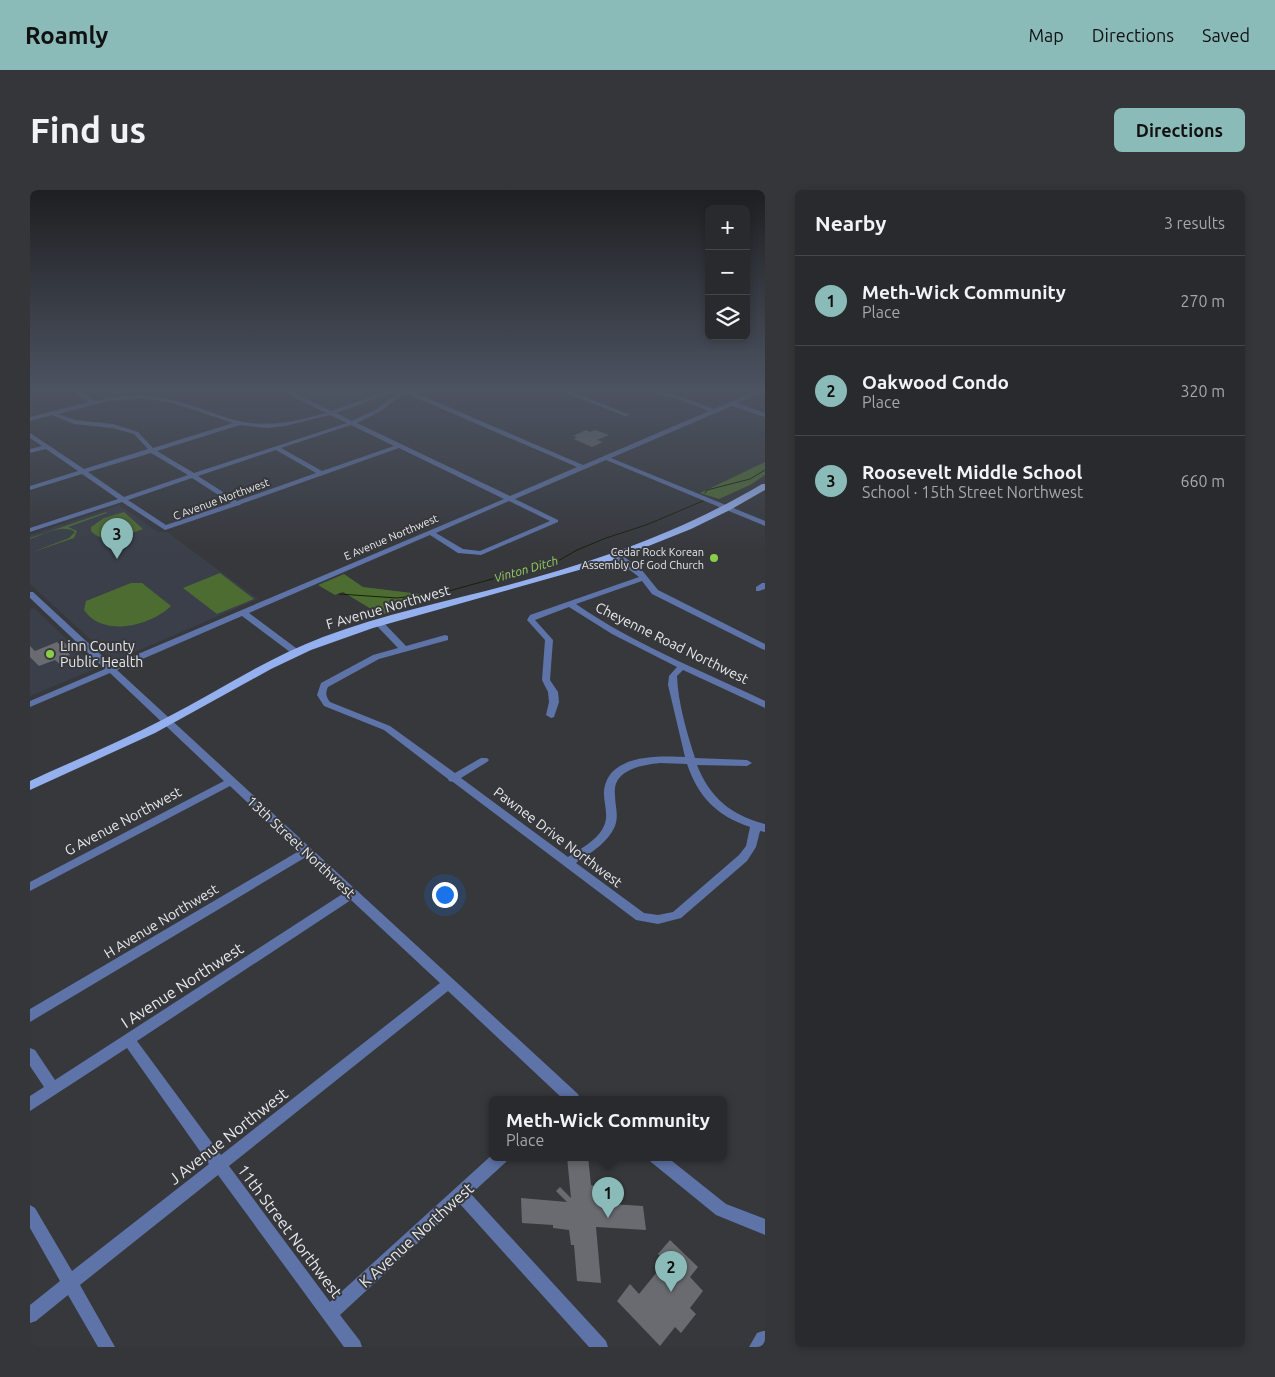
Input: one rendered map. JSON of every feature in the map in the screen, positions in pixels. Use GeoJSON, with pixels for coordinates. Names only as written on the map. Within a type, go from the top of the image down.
{"type":"FeatureCollection","features":[{"type":"Feature","properties":{"kind":"main road","name":"F Avenue Northwest"},"geometry":{"type":"LineString","coordinates":[[30,786],[167,722],[297,653],[327,640],[380,623],[618,556],[664,538],[728,508],[765,486]]}},
{"type":"Feature","properties":{"kind":"street"},"geometry":{"type":"LineString","coordinates":[[44,445],[122,499]]}},
{"type":"Feature","properties":{"kind":"street"},"geometry":{"type":"LineString","coordinates":[[149,445],[153,450],[238,504]]}},
{"type":"Feature","properties":{"kind":"street"},"geometry":{"type":"LineString","coordinates":[[30,488],[169,445]]}},
{"type":"Feature","properties":{"kind":"street"},"geometry":{"type":"LineString","coordinates":[[30,530],[285,445]]}},
{"type":"Feature","properties":{"kind":"street"},"geometry":{"type":"LineString","coordinates":[[531,445],[582,467]]}},
{"type":"Feature","properties":{"kind":"street","name":"E Avenue Northwest"},"geometry":{"type":"LineString","coordinates":[[30,704],[633,445]]}},
{"type":"Feature","properties":{"kind":"street"},"geometry":{"type":"LineString","coordinates":[[400,446],[556,520],[481,554],[461,551],[431,533]]}},
{"type":"Feature","properties":{"kind":"street","name":"C Avenue Northwest"},"geometry":{"type":"LineString","coordinates":[[122,499],[161,527],[171,528],[400,446]]}},
{"type":"Feature","properties":{"kind":"street"},"geometry":{"type":"LineString","coordinates":[[30,451],[47,447]]}},
{"type":"Feature","properties":{"kind":"street"},"geometry":{"type":"LineString","coordinates":[[276,448],[322,474]]}},
{"type":"Feature","properties":{"kind":"street"},"geometry":{"type":"LineString","coordinates":[[604,457],[765,524]]}},
{"type":"Feature","properties":{"kind":"street"},"geometry":{"type":"LineString","coordinates":[[618,556],[631,565],[655,592],[765,647]]}},
{"type":"Feature","properties":{"kind":"street"},"geometry":{"type":"LineString","coordinates":[[551,715],[554,702],[553,692],[546,680],[548,640],[532,620],[537,614],[642,578]]}},
{"type":"Feature","properties":{"kind":"street","name":"13th Street Northwest"},"geometry":{"type":"LineString","coordinates":[[30,594],[566,1096]]}},
{"type":"Feature","properties":{"kind":"street","name":"Cheyenne Road Northwest"},"geometry":{"type":"LineString","coordinates":[[569,603],[586,616],[682,666],[765,705]]}},
{"type":"Feature","properties":{"kind":"street"},"geometry":{"type":"LineString","coordinates":[[244,613],[297,653]]}},
{"type":"Feature","properties":{"kind":"street"},"geometry":{"type":"LineString","coordinates":[[380,623],[404,650],[445,638]]}},
{"type":"Feature","properties":{"kind":"street","name":"Pawnee Drive Northwest"},"geometry":{"type":"LineString","coordinates":[[404,650],[376,657],[324,685],[321,697],[333,706],[386,728],[640,917],[651,920],[666,920],[677,916],[743,858],[751,848],[761,827]]}},
{"type":"Feature","properties":{"kind":"street"},"geometry":{"type":"LineString","coordinates":[[682,666],[673,676],[672,685],[692,761],[704,791],[714,801],[740,819],[761,827]]}},
{"type":"Feature","properties":{"kind":"street"},"geometry":{"type":"LineString","coordinates":[[453,779],[484,760]]}},
{"type":"Feature","properties":{"kind":"street"},"geometry":{"type":"LineString","coordinates":[[568,863],[605,836],[611,825],[612,812],[609,796],[611,783],[620,772],[636,763],[652,760],[747,763]]}},
{"type":"Feature","properties":{"kind":"street","name":"G Avenue Northwest"},"geometry":{"type":"LineString","coordinates":[[30,887],[230,782]]}},
{"type":"Feature","properties":{"kind":"street","name":"H Avenue Northwest"},"geometry":{"type":"LineString","coordinates":[[30,1016],[306,852]]}},
{"type":"Feature","properties":{"kind":"street","name":"I Avenue Northwest"},"geometry":{"type":"LineString","coordinates":[[30,1104],[351,894]]}},
{"type":"Feature","properties":{"kind":"street","name":"J Avenue Northwest"},"geometry":{"type":"LineString","coordinates":[[30,1315],[448,984]]}},
{"type":"Feature","properties":{"kind":"street","name":"11th Street Northwest"},"geometry":{"type":"LineString","coordinates":[[128,1039],[354,1347]]}},
{"type":"Feature","properties":{"kind":"street"},"geometry":{"type":"LineString","coordinates":[[30,1054],[53,1089]]}},
{"type":"Feature","properties":{"kind":"street","name":"K Avenue Northwest"},"geometry":{"type":"LineString","coordinates":[[330,1313],[497,1161]]}},
{"type":"Feature","properties":{"kind":"street"},"geometry":{"type":"LineString","coordinates":[[661,1161],[721,1210],[765,1227]]}},
{"type":"Feature","properties":{"kind":"street"},"geometry":{"type":"LineString","coordinates":[[461,1194],[600,1347]]}},
{"type":"Feature","properties":{"kind":"street"},"geometry":{"type":"LineString","coordinates":[[30,1213],[107,1347]]}},
{"type":"Feature","properties":{"kind":"shaded area"},"geometry":{"type":"Polygon","coordinates":[[[119,505],[158,532],[167,532],[258,599],[114,661],[30,584],[30,535],[119,505]]]}},
{"type":"Feature","properties":{"kind":"shaded area"},"geometry":{"type":"Polygon","coordinates":[[[34,608],[97,668],[30,696],[30,609],[34,608]]]}},
{"type":"Feature","properties":{"kind":"green space"},"geometry":{"type":"Polygon","coordinates":[[[765,462],[765,475],[750,485],[719,499],[700,493],[765,462]]]}},
{"type":"Feature","properties":{"kind":"green space"},"geometry":{"type":"Polygon","coordinates":[[[106,512],[68,527],[77,531],[74,538],[30,553],[69,538],[75,532],[59,529],[30,538],[106,512]]]}},
{"type":"Feature","properties":{"kind":"green space"},"geometry":{"type":"Polygon","coordinates":[[[124,512],[143,529],[109,539],[103,538],[91,531],[91,527],[104,518],[124,512]]]}},
{"type":"Feature","properties":{"kind":"green space"},"geometry":{"type":"Polygon","coordinates":[[[220,573],[254,599],[217,614],[183,588],[220,573]]]}},
{"type":"Feature","properties":{"kind":"green space"},"geometry":{"type":"Polygon","coordinates":[[[344,574],[363,587],[420,594],[426,599],[381,615],[343,592],[335,595],[318,585],[344,574]]]}},
{"type":"Feature","properties":{"kind":"green space"},"geometry":{"type":"Polygon","coordinates":[[[131,583],[142,583],[171,606],[151,619],[127,626],[103,624],[92,619],[84,610],[86,601],[131,583]]]}},
{"type":"Feature","properties":{"kind":"building","name":"Linn County Public Health"},"geometry":{"type":"Polygon","coordinates":[[[57,642],[59,644],[64,642],[72,651],[68,652],[70,655],[66,656],[71,661],[61,665],[55,660],[39,666],[30,657],[30,646],[35,651],[57,642]]]}},
{"type":"Feature","properties":{"kind":"building"},"geometry":{"type":"Polygon","coordinates":[[[567,1161],[588,1161],[591,1185],[594,1186],[596,1200],[611,1201],[611,1204],[643,1206],[646,1230],[596,1227],[601,1283],[577,1281],[574,1245],[571,1245],[569,1230],[553,1228],[553,1225],[522,1223],[521,1198],[567,1202],[556,1191],[560,1187],[571,1198],[567,1161]]]}},
{"type":"Feature","properties":{"kind":"building"},"geometry":{"type":"Polygon","coordinates":[[[670,1240],[698,1267],[690,1277],[703,1291],[690,1308],[696,1314],[681,1333],[675,1327],[660,1346],[617,1301],[630,1284],[639,1294],[666,1261],[658,1254],[670,1240]]]}},
{"type":"Feature","properties":{"kind":"waterway","name":"Vinton Ditch"},"geometry":{"type":"LineString","coordinates":[[705,493],[707,490],[750,479],[765,470]]}},
{"type":"Feature","properties":{"kind":"waterway","name":"Vinton Ditch"},"geometry":{"type":"LineString","coordinates":[[339,594],[397,598],[445,592],[558,561],[577,550],[646,525],[703,501]]}},
{"type":"Feature","properties":{"kind":"place","name":"Cedar Rock Korean Assembly Of God Church"},"geometry":{"type":"Point","coordinates":[714,558]}},
{"type":"Feature","properties":{"kind":"place","name":"Roosevelt Middle School"},"geometry":{"type":"Point","coordinates":[117,559]}},
{"type":"Feature","properties":{"kind":"place","name":"Linn County Public Health"},"geometry":{"type":"Point","coordinates":[50,654]}},
{"type":"Feature","properties":{"kind":"place","name":"Meth-Wick Community"},"geometry":{"type":"Point","coordinates":[608,1218]}},
{"type":"Feature","properties":{"kind":"place","name":"Oakwood Condo"},"geometry":{"type":"Point","coordinates":[671,1292]}}]}
